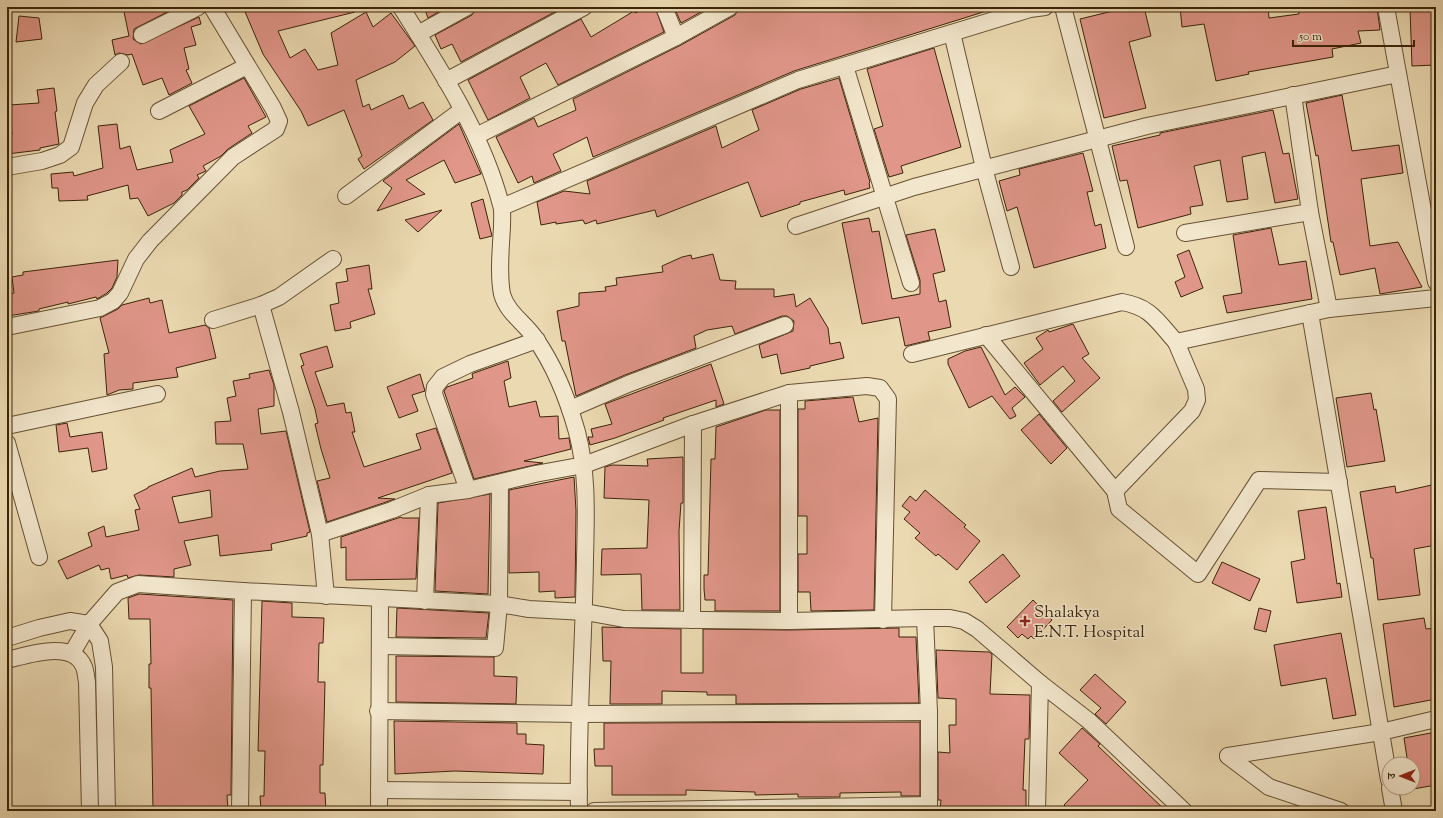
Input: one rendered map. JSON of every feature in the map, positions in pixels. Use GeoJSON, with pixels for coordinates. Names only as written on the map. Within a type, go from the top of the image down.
{"type":"FeatureCollection","features":[{"type":"Feature","properties":{"kind":"street"},"geometry":{"type":"LineString","coordinates":[[142,34],[168,13],[198,7]]}},
{"type":"Feature","properties":{"kind":"street"},"geometry":{"type":"LineString","coordinates":[[7,327],[100,308],[112,301],[120,293],[136,259],[150,241],[232,157],[276,129],[278,121],[277,115],[212,7]]}},
{"type":"Feature","properties":{"kind":"street"},"geometry":{"type":"LineString","coordinates":[[401,7],[446,81],[476,136],[502,206],[501,279],[503,295],[508,308],[534,336],[561,388],[570,409],[584,465],[586,490],[585,612],[578,714],[579,811]]}},
{"type":"Feature","properties":{"kind":"street"},"geometry":{"type":"LineString","coordinates":[[418,34],[467,7]]}},
{"type":"Feature","properties":{"kind":"street"},"geometry":{"type":"LineString","coordinates":[[446,81],[584,7]]}},
{"type":"Feature","properties":{"kind":"street"},"geometry":{"type":"LineString","coordinates":[[664,7],[676,38]]}},
{"type":"Feature","properties":{"kind":"street"},"geometry":{"type":"LineString","coordinates":[[476,136],[676,38],[730,7]]}},
{"type":"Feature","properties":{"kind":"street"},"geometry":{"type":"LineString","coordinates":[[502,206],[798,80],[1030,9],[1045,7]]}},
{"type":"Feature","properties":{"kind":"street"},"geometry":{"type":"LineString","coordinates":[[1063,7],[1126,247]]}},
{"type":"Feature","properties":{"kind":"street"},"geometry":{"type":"LineString","coordinates":[[1386,7],[1436,282]]}},
{"type":"Feature","properties":{"kind":"street"},"geometry":{"type":"LineString","coordinates":[[952,33],[984,168],[1011,267]]}},
{"type":"Feature","properties":{"kind":"street"},"geometry":{"type":"LineString","coordinates":[[7,168],[54,157],[71,147],[85,103],[96,85],[121,62]]}},
{"type":"Feature","properties":{"kind":"street"},"geometry":{"type":"LineString","coordinates":[[159,111],[247,66]]}},
{"type":"Feature","properties":{"kind":"street"},"geometry":{"type":"LineString","coordinates":[[845,66],[883,197],[911,283]]}},
{"type":"Feature","properties":{"kind":"street"},"geometry":{"type":"LineString","coordinates":[[796,226],[914,187],[1147,126],[1398,74]]}},
{"type":"Feature","properties":{"kind":"street"},"geometry":{"type":"LineString","coordinates":[[1293,95],[1310,212],[1329,309]]}},
{"type":"Feature","properties":{"kind":"street"},"geometry":{"type":"LineString","coordinates":[[346,196],[462,110]]}},
{"type":"Feature","properties":{"kind":"street"},"geometry":{"type":"LineString","coordinates":[[1185,233],[1310,212]]}},
{"type":"Feature","properties":{"kind":"street"},"geometry":{"type":"LineString","coordinates":[[213,320],[261,305],[279,297],[333,259]]}},
{"type":"Feature","properties":{"kind":"street"},"geometry":{"type":"LineString","coordinates":[[1176,342],[1329,309],[1436,298]]}},
{"type":"Feature","properties":{"kind":"street"},"geometry":{"type":"LineString","coordinates":[[912,354],[1122,302],[1138,305],[1149,311],[1176,342],[1196,389],[1197,400],[1192,412],[1115,491]]}},
{"type":"Feature","properties":{"kind":"street"},"geometry":{"type":"LineString","coordinates":[[261,305],[291,412],[320,534],[326,596]]}},
{"type":"Feature","properties":{"kind":"street"},"geometry":{"type":"LineString","coordinates":[[1310,313],[1385,756]]}},
{"type":"Feature","properties":{"kind":"street"},"geometry":{"type":"LineString","coordinates":[[570,409],[628,384],[785,325]]}},
{"type":"Feature","properties":{"kind":"street"},"geometry":{"type":"LineString","coordinates":[[986,335],[1115,491],[1119,509],[1198,574],[1259,480],[1338,482]]}},
{"type":"Feature","properties":{"kind":"street"},"geometry":{"type":"LineString","coordinates":[[468,490],[434,394],[435,387],[443,377],[534,336]]}},
{"type":"Feature","properties":{"kind":"street"},"geometry":{"type":"LineString","coordinates":[[320,534],[392,510],[429,495],[468,490],[535,474],[584,465],[693,424],[789,393],[867,386],[880,388],[888,399],[882,620]]}},
{"type":"Feature","properties":{"kind":"street"},"geometry":{"type":"LineString","coordinates":[[789,393],[789,621]]}},
{"type":"Feature","properties":{"kind":"street"},"geometry":{"type":"LineString","coordinates":[[7,426],[157,394]]}},
{"type":"Feature","properties":{"kind":"street"},"geometry":{"type":"LineString","coordinates":[[692,620],[693,424]]}},
{"type":"Feature","properties":{"kind":"street"},"geometry":{"type":"LineString","coordinates":[[7,443],[39,557]]}},
{"type":"Feature","properties":{"kind":"street"},"geometry":{"type":"LineString","coordinates":[[380,646],[495,648],[499,604],[500,483]]}},
{"type":"Feature","properties":{"kind":"street"},"geometry":{"type":"LineString","coordinates":[[425,601],[429,495]]}},
{"type":"Feature","properties":{"kind":"street"},"geometry":{"type":"LineString","coordinates":[[72,653],[89,624],[117,592],[138,584],[243,592],[499,604],[529,609],[585,612],[624,619],[789,621],[950,618],[964,621],[977,629],[1040,683],[1089,721],[1184,811]]}},
{"type":"Feature","properties":{"kind":"street"},"geometry":{"type":"LineString","coordinates":[[240,811],[243,592]]}},
{"type":"Feature","properties":{"kind":"street"},"geometry":{"type":"LineString","coordinates":[[379,811],[378,711],[380,598]]}},
{"type":"Feature","properties":{"kind":"street"},"geometry":{"type":"LineString","coordinates":[[594,811],[929,808],[929,712],[925,618]]}},
{"type":"Feature","properties":{"kind":"street"},"geometry":{"type":"LineString","coordinates":[[7,638],[39,628],[70,621],[89,624],[100,642],[104,667],[107,811]]}},
{"type":"Feature","properties":{"kind":"street"},"geometry":{"type":"LineString","coordinates":[[7,660],[50,650],[72,653],[84,666],[87,682],[90,811]]}},
{"type":"Feature","properties":{"kind":"street"},"geometry":{"type":"LineString","coordinates":[[1037,811],[1040,683]]}},
{"type":"Feature","properties":{"kind":"street"},"geometry":{"type":"LineString","coordinates":[[378,711],[578,714],[929,712]]}},
{"type":"Feature","properties":{"kind":"street"},"geometry":{"type":"LineString","coordinates":[[1341,811],[1269,786],[1228,756],[1381,732],[1436,719]]}},
{"type":"Feature","properties":{"kind":"street"},"geometry":{"type":"LineString","coordinates":[[379,790],[578,792]]}},
{"type":"Feature","properties":{"kind":"street"},"geometry":{"type":"LineString","coordinates":[[1391,796],[1394,811]]}},
{"type":"Feature","properties":{"kind":"building"},"geometry":{"type":"Polygon","coordinates":[[[123,7],[177,7],[134,29],[133,39],[141,44],[199,17],[201,24],[191,27],[196,45],[184,48],[189,69],[186,70],[192,83],[169,95],[162,78],[143,85],[132,54],[128,55],[119,53],[115,55],[112,40],[129,36],[123,7]]]}},
{"type":"Feature","properties":{"kind":"building"},"geometry":{"type":"Polygon","coordinates":[[[243,7],[354,7],[355,12],[278,31],[290,58],[305,49],[318,70],[338,65],[331,33],[366,12],[373,27],[391,13],[415,46],[395,62],[356,80],[363,107],[369,104],[371,110],[403,95],[409,109],[423,102],[433,120],[364,169],[358,159],[362,156],[344,110],[308,126],[301,111],[263,54],[243,7]]]}},
{"type":"Feature","properties":{"kind":"building"},"geometry":{"type":"Polygon","coordinates":[[[424,7],[447,7],[428,18],[424,7]]]}},
{"type":"Feature","properties":{"kind":"building"},"geometry":{"type":"Polygon","coordinates":[[[476,7],[564,7],[461,62],[452,44],[441,49],[435,35],[472,15],[476,7]]]}},
{"type":"Feature","properties":{"kind":"building"},"geometry":{"type":"Polygon","coordinates":[[[649,7],[655,7],[664,32],[558,85],[546,63],[520,77],[530,98],[488,120],[468,80],[581,19],[591,37],[634,11],[635,13],[649,7]]]}},
{"type":"Feature","properties":{"kind":"building"},"geometry":{"type":"Polygon","coordinates":[[[674,7],[710,7],[681,23],[674,7]]]}},
{"type":"Feature","properties":{"kind":"building"},"geometry":{"type":"Polygon","coordinates":[[[739,7],[992,7],[993,9],[794,71],[593,157],[587,137],[553,154],[561,171],[534,183],[532,176],[518,183],[496,137],[534,118],[538,127],[576,110],[573,99],[681,45],[735,15],[739,7]]]}},
{"type":"Feature","properties":{"kind":"building"},"geometry":{"type":"Polygon","coordinates":[[[1116,7],[1144,7],[1151,36],[1129,42],[1146,108],[1104,118],[1080,19],[1117,10],[1116,7]]]}},
{"type":"Feature","properties":{"kind":"building"},"geometry":{"type":"Polygon","coordinates":[[[1180,7],[1268,7],[1269,18],[1299,14],[1298,8],[1307,7],[1377,7],[1380,30],[1358,31],[1361,43],[1332,49],[1333,57],[1248,72],[1249,74],[1216,81],[1204,24],[1182,27],[1180,7]]]}},
{"type":"Feature","properties":{"kind":"building"},"geometry":{"type":"Polygon","coordinates":[[[1436,7],[1436,65],[1412,66],[1410,8],[1436,7]]]}},
{"type":"Feature","properties":{"kind":"building"},"geometry":{"type":"Polygon","coordinates":[[[19,16],[39,18],[42,39],[16,42],[19,16]]]}},
{"type":"Feature","properties":{"kind":"building"},"geometry":{"type":"Polygon","coordinates":[[[934,48],[961,147],[901,166],[903,173],[889,177],[874,129],[883,126],[867,69],[934,48]]]}},
{"type":"Feature","properties":{"kind":"building"},"geometry":{"type":"Polygon","coordinates":[[[244,78],[266,117],[248,126],[252,133],[228,149],[221,156],[203,166],[206,171],[197,175],[199,178],[187,190],[182,192],[182,195],[174,203],[148,216],[138,198],[130,199],[128,185],[87,196],[88,200],[59,201],[58,188],[52,188],[51,174],[73,172],[74,176],[103,168],[98,126],[117,124],[120,149],[130,146],[137,170],[173,162],[170,150],[205,134],[189,106],[244,78]]]}},
{"type":"Feature","properties":{"kind":"building"},"geometry":{"type":"Polygon","coordinates":[[[839,78],[870,182],[870,188],[845,195],[844,190],[800,202],[800,204],[761,217],[748,182],[657,217],[655,210],[597,224],[596,220],[585,224],[583,220],[556,224],[556,222],[541,225],[537,202],[564,191],[590,194],[587,181],[716,126],[722,148],[759,130],[752,110],[801,89],[839,78]]]}},
{"type":"Feature","properties":{"kind":"building"},"geometry":{"type":"Polygon","coordinates":[[[54,88],[59,144],[40,148],[40,150],[7,154],[7,136],[12,135],[9,105],[39,103],[37,90],[54,88]]]}},
{"type":"Feature","properties":{"kind":"building"},"geometry":{"type":"Polygon","coordinates":[[[1342,95],[1352,151],[1399,145],[1403,173],[1361,179],[1370,246],[1398,242],[1422,287],[1380,294],[1375,268],[1340,275],[1333,242],[1331,242],[1318,155],[1316,156],[1306,103],[1342,95]]]}},
{"type":"Feature","properties":{"kind":"building"},"geometry":{"type":"Polygon","coordinates":[[[1273,110],[1283,154],[1289,153],[1298,199],[1275,203],[1265,152],[1242,157],[1248,199],[1227,202],[1220,160],[1194,166],[1203,205],[1190,207],[1191,214],[1138,228],[1127,180],[1120,181],[1112,146],[1160,135],[1160,133],[1273,110]]]}},
{"type":"Feature","properties":{"kind":"building"},"geometry":{"type":"Polygon","coordinates":[[[459,124],[481,174],[455,183],[444,160],[406,180],[425,194],[377,211],[392,188],[383,181],[459,124]]]}},
{"type":"Feature","properties":{"kind":"building"},"geometry":{"type":"Polygon","coordinates":[[[1083,153],[1093,191],[1087,192],[1095,226],[1101,224],[1106,248],[1034,268],[1017,207],[1007,211],[999,181],[1020,175],[1019,169],[1083,153]]]}},
{"type":"Feature","properties":{"kind":"building"},"geometry":{"type":"Polygon","coordinates":[[[483,199],[492,236],[480,239],[471,203],[483,199]]]}},
{"type":"Feature","properties":{"kind":"building"},"geometry":{"type":"Polygon","coordinates":[[[442,210],[418,232],[405,220],[442,210]]]}},
{"type":"Feature","properties":{"kind":"building"},"geometry":{"type":"Polygon","coordinates":[[[869,218],[872,232],[879,231],[892,299],[920,294],[920,280],[906,235],[935,229],[945,271],[933,274],[939,302],[946,300],[951,327],[928,332],[930,340],[905,346],[899,317],[862,324],[842,223],[869,218]]]}},
{"type":"Feature","properties":{"kind":"building"},"geometry":{"type":"Polygon","coordinates":[[[1271,228],[1279,265],[1306,261],[1312,299],[1227,313],[1223,296],[1242,293],[1233,235],[1271,228]]]}},
{"type":"Feature","properties":{"kind":"building"},"geometry":{"type":"Polygon","coordinates":[[[1189,250],[1203,288],[1181,297],[1175,282],[1185,277],[1177,255],[1189,250]]]}},
{"type":"Feature","properties":{"kind":"building"},"geometry":{"type":"Polygon","coordinates":[[[713,254],[720,280],[736,281],[735,289],[774,289],[774,297],[794,294],[796,307],[810,298],[828,328],[830,344],[840,342],[844,358],[810,366],[810,368],[781,374],[777,354],[762,358],[759,345],[793,331],[794,321],[787,316],[782,316],[735,334],[732,326],[707,330],[694,336],[696,348],[625,375],[576,396],[565,341],[562,341],[557,311],[579,306],[579,293],[606,291],[605,287],[617,285],[616,278],[663,272],[662,266],[682,257],[691,255],[692,259],[713,254]]]}},
{"type":"Feature","properties":{"kind":"building"},"geometry":{"type":"Polygon","coordinates":[[[118,260],[117,277],[112,288],[97,299],[96,297],[68,304],[68,302],[39,309],[39,311],[7,316],[7,295],[14,293],[12,277],[23,275],[23,272],[118,260]]]}},
{"type":"Feature","properties":{"kind":"building"},"geometry":{"type":"Polygon","coordinates":[[[369,265],[372,289],[368,289],[375,314],[350,322],[351,328],[335,331],[330,305],[339,303],[336,283],[348,281],[346,269],[369,265]]]}},
{"type":"Feature","properties":{"kind":"building"},"geometry":{"type":"Polygon","coordinates":[[[149,298],[150,303],[162,300],[169,333],[205,325],[209,328],[216,358],[176,368],[178,377],[133,383],[133,389],[119,390],[107,395],[104,354],[109,353],[100,318],[118,309],[122,305],[149,298]]]}},
{"type":"Feature","properties":{"kind":"building"},"geometry":{"type":"Polygon","coordinates":[[[1073,324],[1089,354],[1082,358],[1100,378],[1062,412],[1053,401],[1075,381],[1063,366],[1040,385],[1024,363],[1043,349],[1036,338],[1048,330],[1049,332],[1073,324]]]}},
{"type":"Feature","properties":{"kind":"building"},"geometry":{"type":"Polygon","coordinates":[[[327,346],[333,367],[315,372],[327,406],[344,403],[346,413],[351,412],[355,432],[352,432],[364,467],[421,449],[416,434],[436,428],[452,473],[378,498],[395,499],[327,522],[317,481],[330,478],[321,449],[315,424],[318,423],[315,409],[301,366],[304,365],[300,354],[327,346]]]}},
{"type":"Feature","properties":{"kind":"building"},"geometry":{"type":"Polygon","coordinates":[[[981,347],[1005,395],[1015,387],[1025,397],[1012,408],[1016,416],[1010,419],[992,396],[969,408],[948,364],[948,359],[965,351],[981,347]]]}},
{"type":"Feature","properties":{"kind":"building"},"geometry":{"type":"Polygon","coordinates":[[[508,361],[511,378],[504,381],[509,407],[536,401],[540,417],[558,416],[559,439],[569,438],[571,449],[524,461],[543,463],[474,479],[444,391],[447,387],[473,378],[472,374],[474,373],[508,361]]]}},
{"type":"Feature","properties":{"kind":"building"},"geometry":{"type":"Polygon","coordinates":[[[711,364],[724,404],[716,407],[716,400],[663,418],[664,420],[615,438],[590,445],[588,437],[593,437],[591,429],[612,424],[605,404],[711,364]]]}},
{"type":"Feature","properties":{"kind":"building"},"geometry":{"type":"Polygon","coordinates":[[[269,370],[274,385],[274,406],[258,409],[261,434],[286,431],[310,532],[307,533],[307,536],[271,544],[272,550],[220,556],[218,535],[184,541],[191,565],[174,569],[174,577],[139,575],[128,578],[127,575],[111,579],[109,568],[101,570],[99,565],[67,579],[58,561],[92,546],[88,533],[104,526],[106,537],[139,530],[135,510],[140,509],[134,495],[148,487],[192,468],[195,477],[220,471],[248,469],[243,444],[216,444],[215,422],[231,421],[227,398],[236,396],[233,381],[250,378],[249,374],[269,370]],[[210,490],[172,497],[179,523],[212,517],[210,490]]]}},
{"type":"Feature","properties":{"kind":"building"},"geometry":{"type":"Polygon","coordinates":[[[420,374],[425,391],[412,395],[418,411],[399,418],[387,387],[420,374]]]}},
{"type":"Feature","properties":{"kind":"building"},"geometry":{"type":"Polygon","coordinates":[[[1371,393],[1374,410],[1376,409],[1385,461],[1347,467],[1336,398],[1371,393]]]}},
{"type":"Feature","properties":{"kind":"building"},"geometry":{"type":"Polygon","coordinates":[[[853,397],[859,422],[878,418],[874,610],[811,611],[810,592],[798,592],[798,554],[807,554],[807,516],[798,516],[798,409],[805,409],[805,401],[853,397]]]}},
{"type":"Feature","properties":{"kind":"building"},"geometry":{"type":"Polygon","coordinates":[[[766,410],[780,410],[780,611],[715,611],[715,600],[705,600],[704,575],[708,575],[711,459],[715,459],[716,427],[766,410]]]}},
{"type":"Feature","properties":{"kind":"building"},"geometry":{"type":"Polygon","coordinates":[[[1039,414],[1067,448],[1051,464],[1021,430],[1039,414]]]}},
{"type":"Feature","properties":{"kind":"building"},"geometry":{"type":"Polygon","coordinates":[[[67,423],[70,437],[102,432],[107,469],[92,472],[88,448],[59,452],[56,425],[67,423]]]}},
{"type":"Feature","properties":{"kind":"building"},"geometry":{"type":"Polygon","coordinates":[[[683,457],[683,503],[681,503],[679,531],[680,610],[642,610],[641,574],[601,575],[602,549],[647,548],[649,500],[604,498],[605,467],[612,465],[648,466],[647,459],[683,457]]]}},
{"type":"Feature","properties":{"kind":"building"},"geometry":{"type":"Polygon","coordinates":[[[574,477],[576,511],[575,597],[555,598],[555,591],[539,592],[539,572],[509,573],[509,490],[574,477]]]}},
{"type":"Feature","properties":{"kind":"building"},"geometry":{"type":"Polygon","coordinates":[[[1436,484],[1436,545],[1414,549],[1420,595],[1378,600],[1373,558],[1371,558],[1360,492],[1395,486],[1396,493],[1436,484]]]}},
{"type":"Feature","properties":{"kind":"building"},"geometry":{"type":"Polygon","coordinates":[[[925,490],[966,525],[964,527],[980,541],[957,570],[938,554],[936,556],[915,538],[920,533],[904,519],[910,512],[902,506],[910,496],[916,501],[925,490]]]}},
{"type":"Feature","properties":{"kind":"building"},"geometry":{"type":"Polygon","coordinates":[[[490,494],[488,594],[435,591],[438,503],[490,494]]]}},
{"type":"Feature","properties":{"kind":"building"},"geometry":{"type":"Polygon","coordinates":[[[1326,507],[1337,584],[1340,583],[1342,597],[1297,603],[1291,562],[1305,559],[1298,511],[1326,507]]]}},
{"type":"Feature","properties":{"kind":"building"},"geometry":{"type":"Polygon","coordinates":[[[401,517],[419,518],[416,579],[346,580],[346,547],[341,548],[341,537],[401,517]]]}},
{"type":"Feature","properties":{"kind":"building"},"geometry":{"type":"Polygon","coordinates":[[[1003,554],[1020,576],[986,603],[969,582],[1003,554]]]}},
{"type":"Feature","properties":{"kind":"building"},"geometry":{"type":"Polygon","coordinates":[[[1222,562],[1260,579],[1250,601],[1212,583],[1222,562]]]}},
{"type":"Feature","properties":{"kind":"building"},"geometry":{"type":"Polygon","coordinates":[[[139,594],[233,600],[231,795],[227,795],[228,811],[153,811],[151,688],[149,688],[149,664],[151,664],[150,619],[129,619],[128,598],[139,594]]]}},
{"type":"Feature","properties":{"kind":"building"},"geometry":{"type":"Polygon","coordinates":[[[1033,600],[1052,620],[1034,639],[1031,636],[1028,639],[1022,634],[1018,638],[1007,627],[1033,600]]]}},
{"type":"Feature","properties":{"kind":"building"},"geometry":{"type":"Polygon","coordinates":[[[262,601],[292,603],[292,617],[324,618],[323,643],[319,643],[318,682],[325,682],[323,765],[320,765],[320,793],[325,793],[326,811],[261,811],[260,796],[264,796],[265,751],[258,751],[262,601]]]}},
{"type":"Feature","properties":{"kind":"building"},"geometry":{"type":"Polygon","coordinates":[[[397,608],[489,613],[486,638],[396,637],[397,608]]]}},
{"type":"Feature","properties":{"kind":"building"},"geometry":{"type":"Polygon","coordinates":[[[1259,608],[1271,611],[1266,632],[1254,629],[1259,608]]]}},
{"type":"Feature","properties":{"kind":"building"},"geometry":{"type":"Polygon","coordinates":[[[1424,618],[1426,629],[1436,628],[1436,699],[1394,707],[1383,624],[1424,618]]]}},
{"type":"Feature","properties":{"kind":"building"},"geometry":{"type":"Polygon","coordinates":[[[602,627],[681,629],[681,673],[703,673],[703,629],[789,630],[899,628],[899,637],[916,637],[919,703],[736,704],[736,695],[707,695],[707,692],[662,691],[662,704],[610,704],[611,661],[603,661],[602,627]]]}},
{"type":"Feature","properties":{"kind":"building"},"geometry":{"type":"Polygon","coordinates":[[[1341,633],[1356,715],[1333,719],[1326,678],[1281,686],[1274,645],[1341,633]]]}},
{"type":"Feature","properties":{"kind":"building"},"geometry":{"type":"Polygon","coordinates":[[[936,650],[989,652],[992,654],[990,694],[1030,695],[1029,739],[1025,739],[1023,790],[1026,790],[1026,811],[940,811],[941,800],[938,800],[938,752],[950,753],[949,725],[956,725],[956,699],[938,698],[936,650]]]}},
{"type":"Feature","properties":{"kind":"building"},"geometry":{"type":"Polygon","coordinates":[[[396,656],[494,657],[494,676],[517,677],[516,704],[396,702],[396,656]]]}},
{"type":"Feature","properties":{"kind":"building"},"geometry":{"type":"Polygon","coordinates":[[[1095,674],[1126,702],[1106,724],[1095,714],[1101,708],[1080,690],[1095,674]]]}},
{"type":"Feature","properties":{"kind":"building"},"geometry":{"type":"Polygon","coordinates":[[[394,721],[517,723],[517,734],[526,734],[526,744],[544,745],[543,774],[455,771],[395,774],[394,721]]]}},
{"type":"Feature","properties":{"kind":"building"},"geometry":{"type":"Polygon","coordinates":[[[920,722],[920,796],[901,796],[901,792],[840,793],[840,797],[798,797],[798,794],[755,795],[755,792],[686,790],[686,795],[612,795],[612,766],[595,766],[594,749],[604,749],[604,723],[920,722]]]}},
{"type":"Feature","properties":{"kind":"building"},"geometry":{"type":"Polygon","coordinates":[[[1082,728],[1100,744],[1098,746],[1166,811],[1070,811],[1064,805],[1088,780],[1059,753],[1082,728]]]}},
{"type":"Feature","properties":{"kind":"building"},"geometry":{"type":"Polygon","coordinates":[[[1436,732],[1436,785],[1421,788],[1421,756],[1407,756],[1404,738],[1436,732]]]}},
{"type":"Feature","properties":{"kind":"place","name":"Shalakya E.N.T. Hospital"},"geometry":{"type":"Point","coordinates":[1025,621]}}]}
